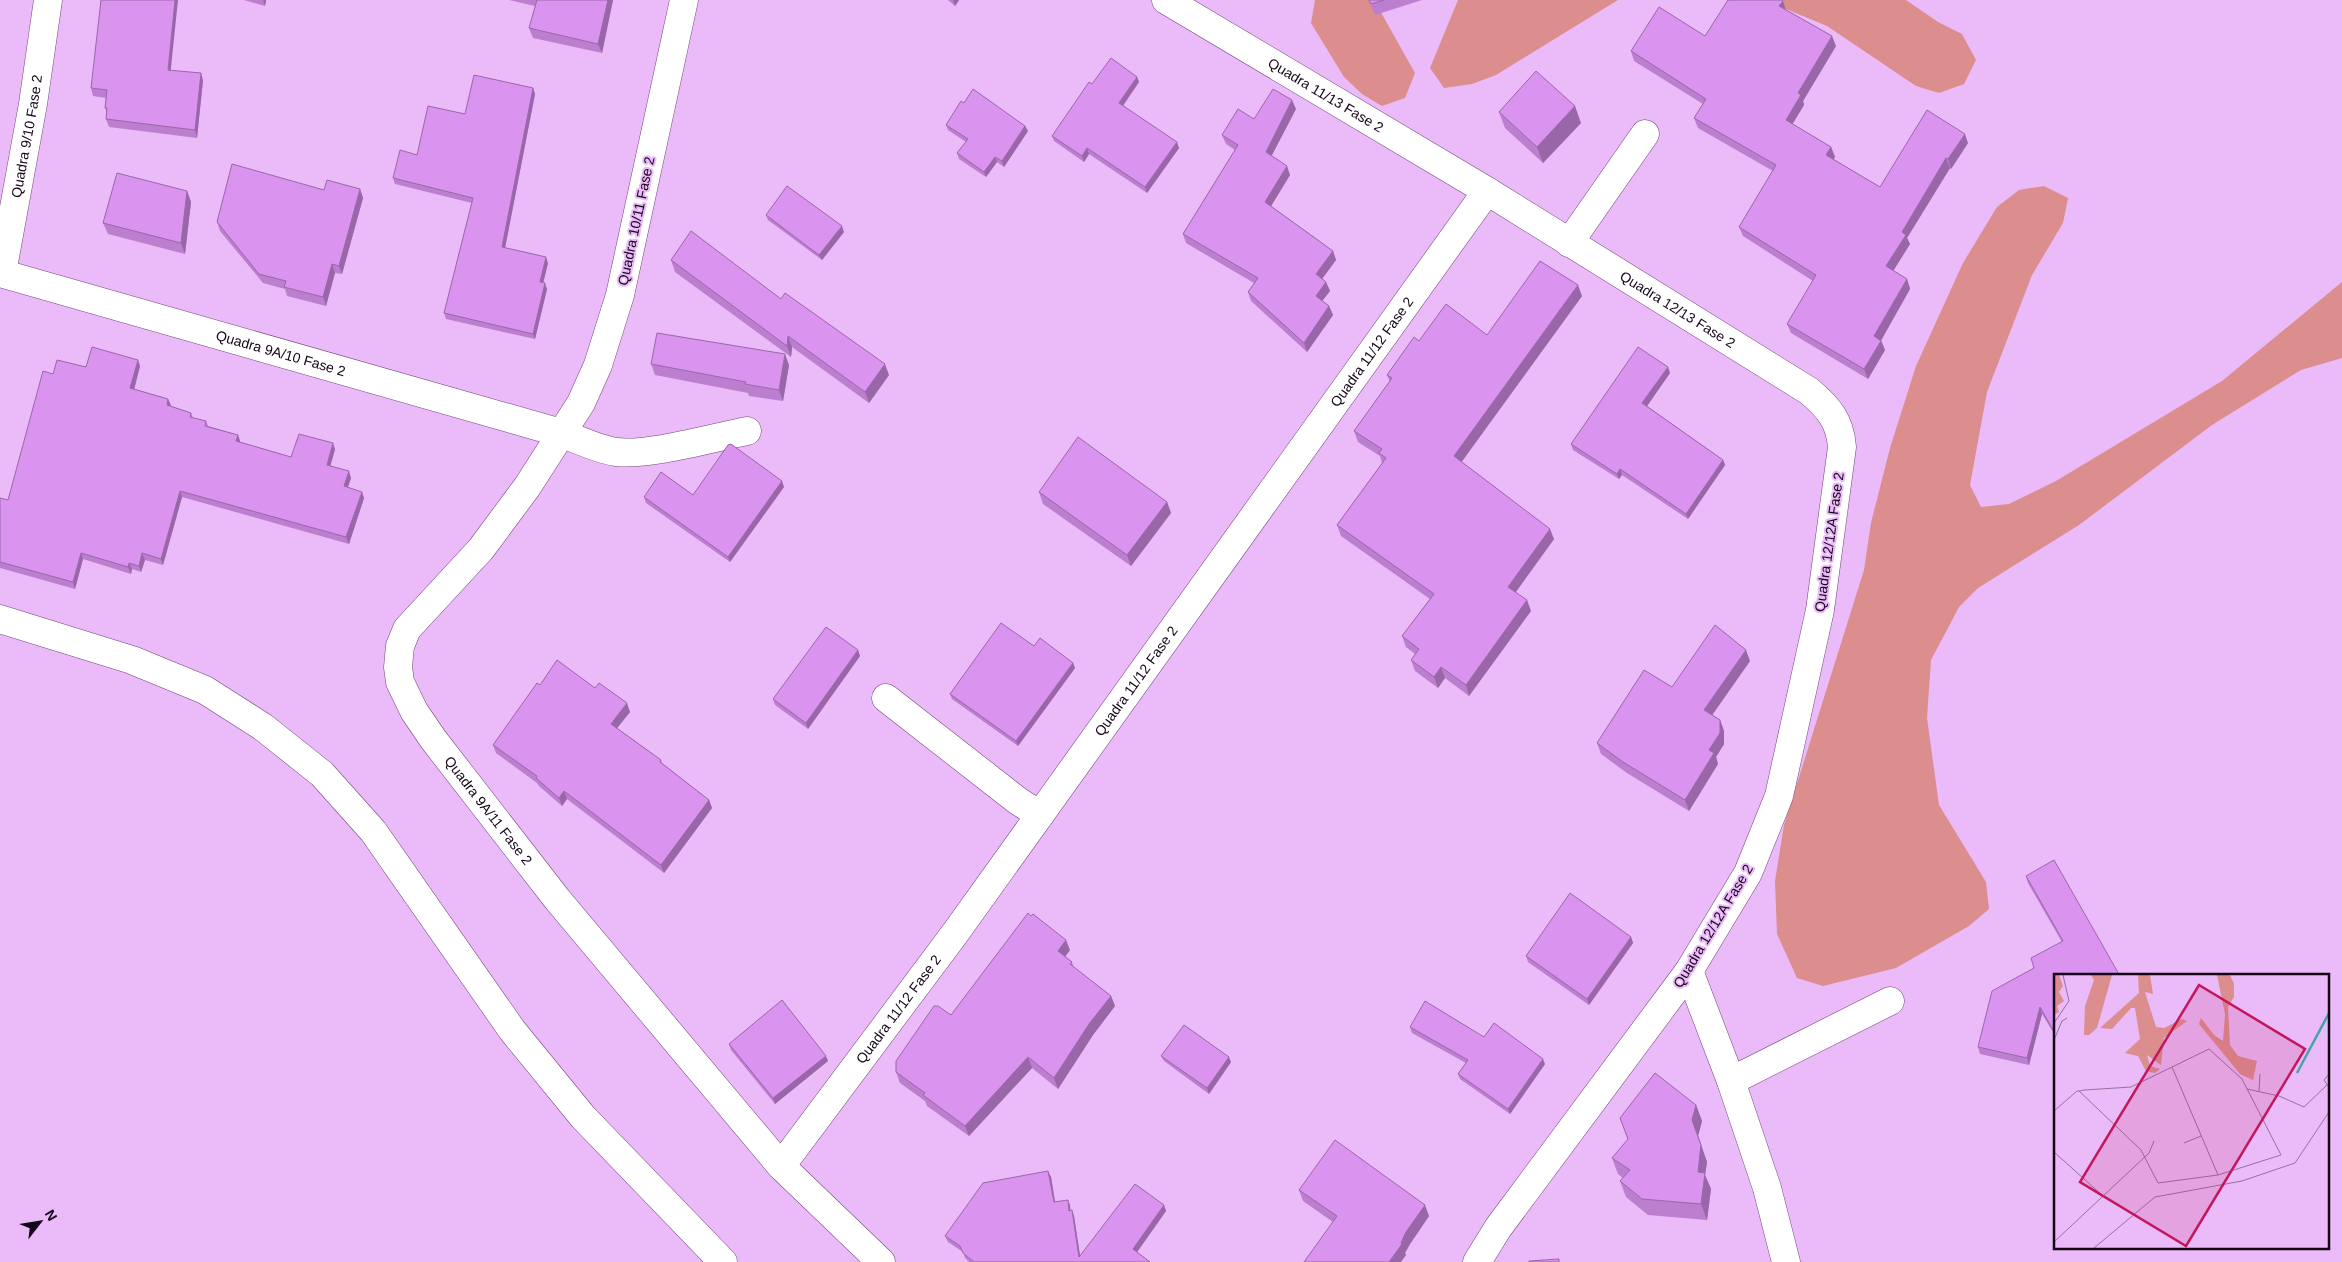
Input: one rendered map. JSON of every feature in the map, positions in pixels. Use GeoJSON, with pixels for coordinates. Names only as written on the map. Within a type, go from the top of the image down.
{"type":"FeatureCollection","features":[{"type":"Feature","properties":{"kind":"street","name":"Quadra 9/10 Fase 2"},"geometry":{"type":"LineString","coordinates":[[1,273],[33,104],[48,0]]}},
{"type":"Feature","properties":{"kind":"street","name":"Quadra 10/11 Fase 2"},"geometry":{"type":"LineString","coordinates":[[561,433],[581,403],[598,365],[620,295],[684,0]]}},
{"type":"Feature","properties":{"kind":"street","name":"Quadra 11/13 Fase 2"},"geometry":{"type":"LineString","coordinates":[[1166,0],[1487,191]]}},
{"type":"Feature","properties":{"kind":"street"},"geometry":{"type":"LineString","coordinates":[[1569,242],[1646,134]]}},
{"type":"Feature","properties":{"kind":"street","name":"Quadra 12/13 Fase 2"},"geometry":{"type":"LineString","coordinates":[[1487,191],[1810,391],[1834,416],[1841,434],[1842,447]]}},
{"type":"Feature","properties":{"kind":"street","name":"Quadra 11/12 Fase 2"},"geometry":{"type":"LineString","coordinates":[[781,1166],[956,932],[1487,191]]}},
{"type":"Feature","properties":{"kind":"street","name":"Quadra 9A/10 Fase 2"},"geometry":{"type":"LineString","coordinates":[[1,273],[561,433],[617,452],[645,451],[747,431]]}},
{"type":"Feature","properties":{"kind":"street","name":"Quadra 9A/11 Fase 2"},"geometry":{"type":"LineString","coordinates":[[561,433],[527,487],[481,549],[407,629],[400,646],[400,682],[414,711],[433,740],[557,899],[781,1166],[881,1262]]}},
{"type":"Feature","properties":{"kind":"street","name":"Quadra 12/12A Fase 2"},"geometry":{"type":"LineString","coordinates":[[1477,1262],[1498,1228],[1689,971],[1748,873],[1780,796],[1820,610],[1842,447]]}},
{"type":"Feature","properties":{"kind":"street"},"geometry":{"type":"LineString","coordinates":[[0,619],[132,660],[204,690],[263,727],[322,774],[373,831],[512,1030],[583,1117],[722,1262]]}},
{"type":"Feature","properties":{"kind":"street"},"geometry":{"type":"LineString","coordinates":[[886,698],[1018,801],[1040,815]]}},
{"type":"Feature","properties":{"kind":"street"},"geometry":{"type":"LineString","coordinates":[[1689,971],[1731,1081],[1767,1188],[1786,1262]]}},
{"type":"Feature","properties":{"kind":"street"},"geometry":{"type":"LineString","coordinates":[[1731,1081],[1890,1001]]}},
{"type":"Feature","properties":{"kind":"shaded area"},"geometry":{"type":"Polygon","coordinates":[[[1315,0],[1374,0],[1415,73],[1405,98],[1382,106],[1362,94],[1344,77],[1311,23],[1315,0]]]}},
{"type":"Feature","properties":{"kind":"shaded area"},"geometry":{"type":"Polygon","coordinates":[[[1458,0],[1618,0],[1496,75],[1472,84],[1444,88],[1430,68],[1458,0]]]}},
{"type":"Feature","properties":{"kind":"shaded area"},"geometry":{"type":"Polygon","coordinates":[[[1764,0],[1906,0],[1938,22],[1962,34],[1976,60],[1964,84],[1939,93],[1916,86],[1827,26],[1764,0]]]}},
{"type":"Feature","properties":{"kind":"shaded area"},"geometry":{"type":"Polygon","coordinates":[[[2044,186],[2068,198],[2063,223],[2032,275],[1987,392],[1970,485],[1981,507],[2009,504],[2056,481],[2222,381],[2342,282],[2342,358],[2301,370],[2212,425],[2079,525],[1978,588],[1959,607],[1931,660],[1927,718],[1939,805],[1986,882],[1989,909],[1969,926],[1896,968],[1823,986],[1797,978],[1777,934],[1775,881],[1784,825],[1864,570],[1871,523],[1890,448],[1916,366],[1963,263],[1997,207],[2019,190],[2044,186]]]}},
{"type":"Feature","properties":{"kind":"building"},"geometry":{"type":"Polygon","coordinates":[[[101,0],[175,0],[168,70],[201,73],[195,130],[106,119],[107,90],[91,88],[101,0]]]}},
{"type":"Feature","properties":{"kind":"building"},"geometry":{"type":"Polygon","coordinates":[[[537,0],[608,0],[598,44],[529,28],[537,0]]]}},
{"type":"Feature","properties":{"kind":"building"},"geometry":{"type":"Polygon","coordinates":[[[1369,0],[1384,0],[1371,4],[1369,0]]]}},
{"type":"Feature","properties":{"kind":"building"},"geometry":{"type":"Polygon","coordinates":[[[1728,0],[1782,0],[1779,6],[1832,36],[1798,93],[1801,95],[1786,120],[1831,147],[1826,155],[1880,187],[1927,110],[1965,134],[1948,159],[1946,158],[1902,232],[1906,235],[1886,266],[1907,279],[1874,336],[1881,341],[1864,369],[1787,324],[1816,275],[1739,227],[1776,165],[1694,118],[1706,99],[1631,51],[1659,7],[1705,36],[1728,0]]]}},
{"type":"Feature","properties":{"kind":"building"},"geometry":{"type":"Polygon","coordinates":[[[1111,58],[1137,77],[1119,103],[1177,142],[1145,187],[1087,148],[1082,156],[1052,136],[1089,82],[1092,84],[1111,58]]]}},
{"type":"Feature","properties":{"kind":"building"},"geometry":{"type":"Polygon","coordinates":[[[1536,71],[1575,106],[1537,147],[1499,112],[1536,71]]]}},
{"type":"Feature","properties":{"kind":"building"},"geometry":{"type":"Polygon","coordinates":[[[474,75],[533,88],[502,247],[546,257],[540,282],[545,283],[533,334],[444,313],[473,198],[393,178],[400,150],[417,155],[428,106],[465,114],[474,75]]]}},
{"type":"Feature","properties":{"kind":"building"},"geometry":{"type":"Polygon","coordinates":[[[973,89],[1025,126],[1002,161],[995,157],[984,172],[957,153],[968,139],[946,125],[961,101],[964,103],[973,89]]]}},
{"type":"Feature","properties":{"kind":"building"},"geometry":{"type":"Polygon","coordinates":[[[1273,89],[1292,100],[1266,152],[1287,166],[1265,202],[1333,251],[1316,274],[1326,282],[1316,296],[1329,306],[1304,343],[1248,292],[1258,278],[1183,234],[1238,145],[1222,135],[1238,109],[1254,119],[1273,89]]]}},
{"type":"Feature","properties":{"kind":"building"},"geometry":{"type":"Polygon","coordinates":[[[232,164],[324,190],[327,180],[360,189],[339,266],[332,264],[323,297],[284,287],[286,281],[259,274],[217,222],[232,164]]]}},
{"type":"Feature","properties":{"kind":"building"},"geometry":{"type":"Polygon","coordinates":[[[117,173],[187,191],[181,243],[103,223],[117,173]]]}},
{"type":"Feature","properties":{"kind":"building"},"geometry":{"type":"Polygon","coordinates":[[[787,186],[842,226],[819,255],[766,215],[787,186]]]}},
{"type":"Feature","properties":{"kind":"building"},"geometry":{"type":"Polygon","coordinates":[[[691,231],[781,299],[785,293],[885,364],[865,392],[788,336],[787,346],[671,260],[691,231]]]}},
{"type":"Feature","properties":{"kind":"building"},"geometry":{"type":"Polygon","coordinates":[[[1540,261],[1578,285],[1454,456],[1550,529],[1508,587],[1527,600],[1466,685],[1441,667],[1434,677],[1411,660],[1419,649],[1402,636],[1434,594],[1337,525],[1386,458],[1379,453],[1382,449],[1354,431],[1392,378],[1387,375],[1414,337],[1419,341],[1446,304],[1487,335],[1540,261]]]}},
{"type":"Feature","properties":{"kind":"building"},"geometry":{"type":"Polygon","coordinates":[[[657,333],[785,354],[779,390],[651,364],[657,333]]]}},
{"type":"Feature","properties":{"kind":"building"},"geometry":{"type":"Polygon","coordinates":[[[92,347],[138,360],[130,388],[168,399],[167,405],[191,413],[190,417],[206,421],[205,426],[238,435],[236,441],[291,457],[299,434],[333,443],[327,465],[349,471],[344,486],[362,492],[346,537],[180,491],[161,559],[142,553],[139,566],[129,563],[128,567],[81,553],[73,582],[0,562],[0,498],[8,500],[43,371],[53,374],[57,360],[86,367],[92,347]]]}},
{"type":"Feature","properties":{"kind":"building"},"geometry":{"type":"Polygon","coordinates":[[[1638,347],[1668,367],[1642,403],[1723,460],[1686,514],[1620,469],[1617,474],[1571,444],[1638,347]]]}},
{"type":"Feature","properties":{"kind":"building"},"geometry":{"type":"Polygon","coordinates":[[[1078,437],[1167,502],[1127,555],[1039,492],[1078,437]]]}},
{"type":"Feature","properties":{"kind":"building"},"geometry":{"type":"Polygon","coordinates":[[[731,444],[782,481],[728,557],[644,497],[661,472],[693,495],[728,445],[731,444]]]}},
{"type":"Feature","properties":{"kind":"building"},"geometry":{"type":"Polygon","coordinates":[[[1001,623],[1034,646],[1040,638],[1073,663],[1016,741],[950,694],[1001,623]]]}},
{"type":"Feature","properties":{"kind":"building"},"geometry":{"type":"Polygon","coordinates":[[[1715,625],[1746,650],[1704,710],[1720,720],[1720,733],[1709,750],[1714,753],[1685,800],[1623,762],[1597,743],[1644,670],[1672,687],[1715,625]]]}},
{"type":"Feature","properties":{"kind":"building"},"geometry":{"type":"Polygon","coordinates":[[[826,627],[858,650],[806,723],[773,699],[826,627]]]}},
{"type":"Feature","properties":{"kind":"building"},"geometry":{"type":"Polygon","coordinates":[[[557,660],[595,688],[599,683],[627,703],[611,724],[661,760],[660,762],[709,800],[661,865],[564,791],[559,798],[536,778],[537,776],[493,745],[537,683],[540,685],[557,660]]]}},
{"type":"Feature","properties":{"kind":"building"},"geometry":{"type":"Polygon","coordinates":[[[2054,860],[2119,974],[2054,974],[2054,1032],[2040,1007],[2027,1058],[1978,1047],[1992,991],[2034,968],[2031,958],[2063,941],[2026,876],[2054,860]]]}},
{"type":"Feature","properties":{"kind":"building"},"geometry":{"type":"Polygon","coordinates":[[[1570,893],[1631,937],[1587,999],[1526,956],[1570,893]]]}},
{"type":"Feature","properties":{"kind":"building"},"geometry":{"type":"Polygon","coordinates":[[[1028,913],[1031,916],[1033,914],[1066,940],[1058,951],[1072,962],[1070,964],[1111,996],[1089,1024],[1054,1078],[1028,1057],[965,1126],[896,1072],[896,1061],[934,1006],[938,1006],[951,1015],[1028,913]]]}},
{"type":"Feature","properties":{"kind":"building"},"geometry":{"type":"Polygon","coordinates":[[[782,1000],[826,1056],[773,1098],[729,1044],[782,1000]]]}},
{"type":"Feature","properties":{"kind":"building"},"geometry":{"type":"Polygon","coordinates":[[[1425,1001],[1484,1037],[1494,1023],[1543,1059],[1508,1109],[1458,1074],[1468,1060],[1410,1027],[1425,1001]]]}},
{"type":"Feature","properties":{"kind":"building"},"geometry":{"type":"Polygon","coordinates":[[[1184,1025],[1229,1057],[1207,1088],[1161,1056],[1184,1025]]]}},
{"type":"Feature","properties":{"kind":"building"},"geometry":{"type":"Polygon","coordinates":[[[1655,1073],[1696,1105],[1692,1120],[1701,1145],[1698,1172],[1705,1173],[1701,1204],[1642,1199],[1620,1181],[1630,1170],[1612,1158],[1628,1139],[1620,1118],[1655,1073]]]}},
{"type":"Feature","properties":{"kind":"building"},"geometry":{"type":"Polygon","coordinates":[[[1335,1140],[1425,1205],[1406,1232],[1402,1244],[1389,1262],[1304,1262],[1337,1216],[1299,1190],[1335,1140]]]}},
{"type":"Feature","properties":{"kind":"building"},"geometry":{"type":"Polygon","coordinates":[[[1048,1171],[1054,1202],[1068,1200],[1069,1211],[1072,1210],[1079,1257],[1135,1184],[1164,1205],[1133,1249],[1150,1262],[974,1262],[963,1253],[960,1246],[945,1236],[983,1183],[1048,1171]]]}},
{"type":"Feature","properties":{"kind":"building"},"geometry":{"type":"Polygon","coordinates":[[[1559,1259],[1559,1262],[1529,1262],[1529,1261],[1559,1259]]]}}]}
